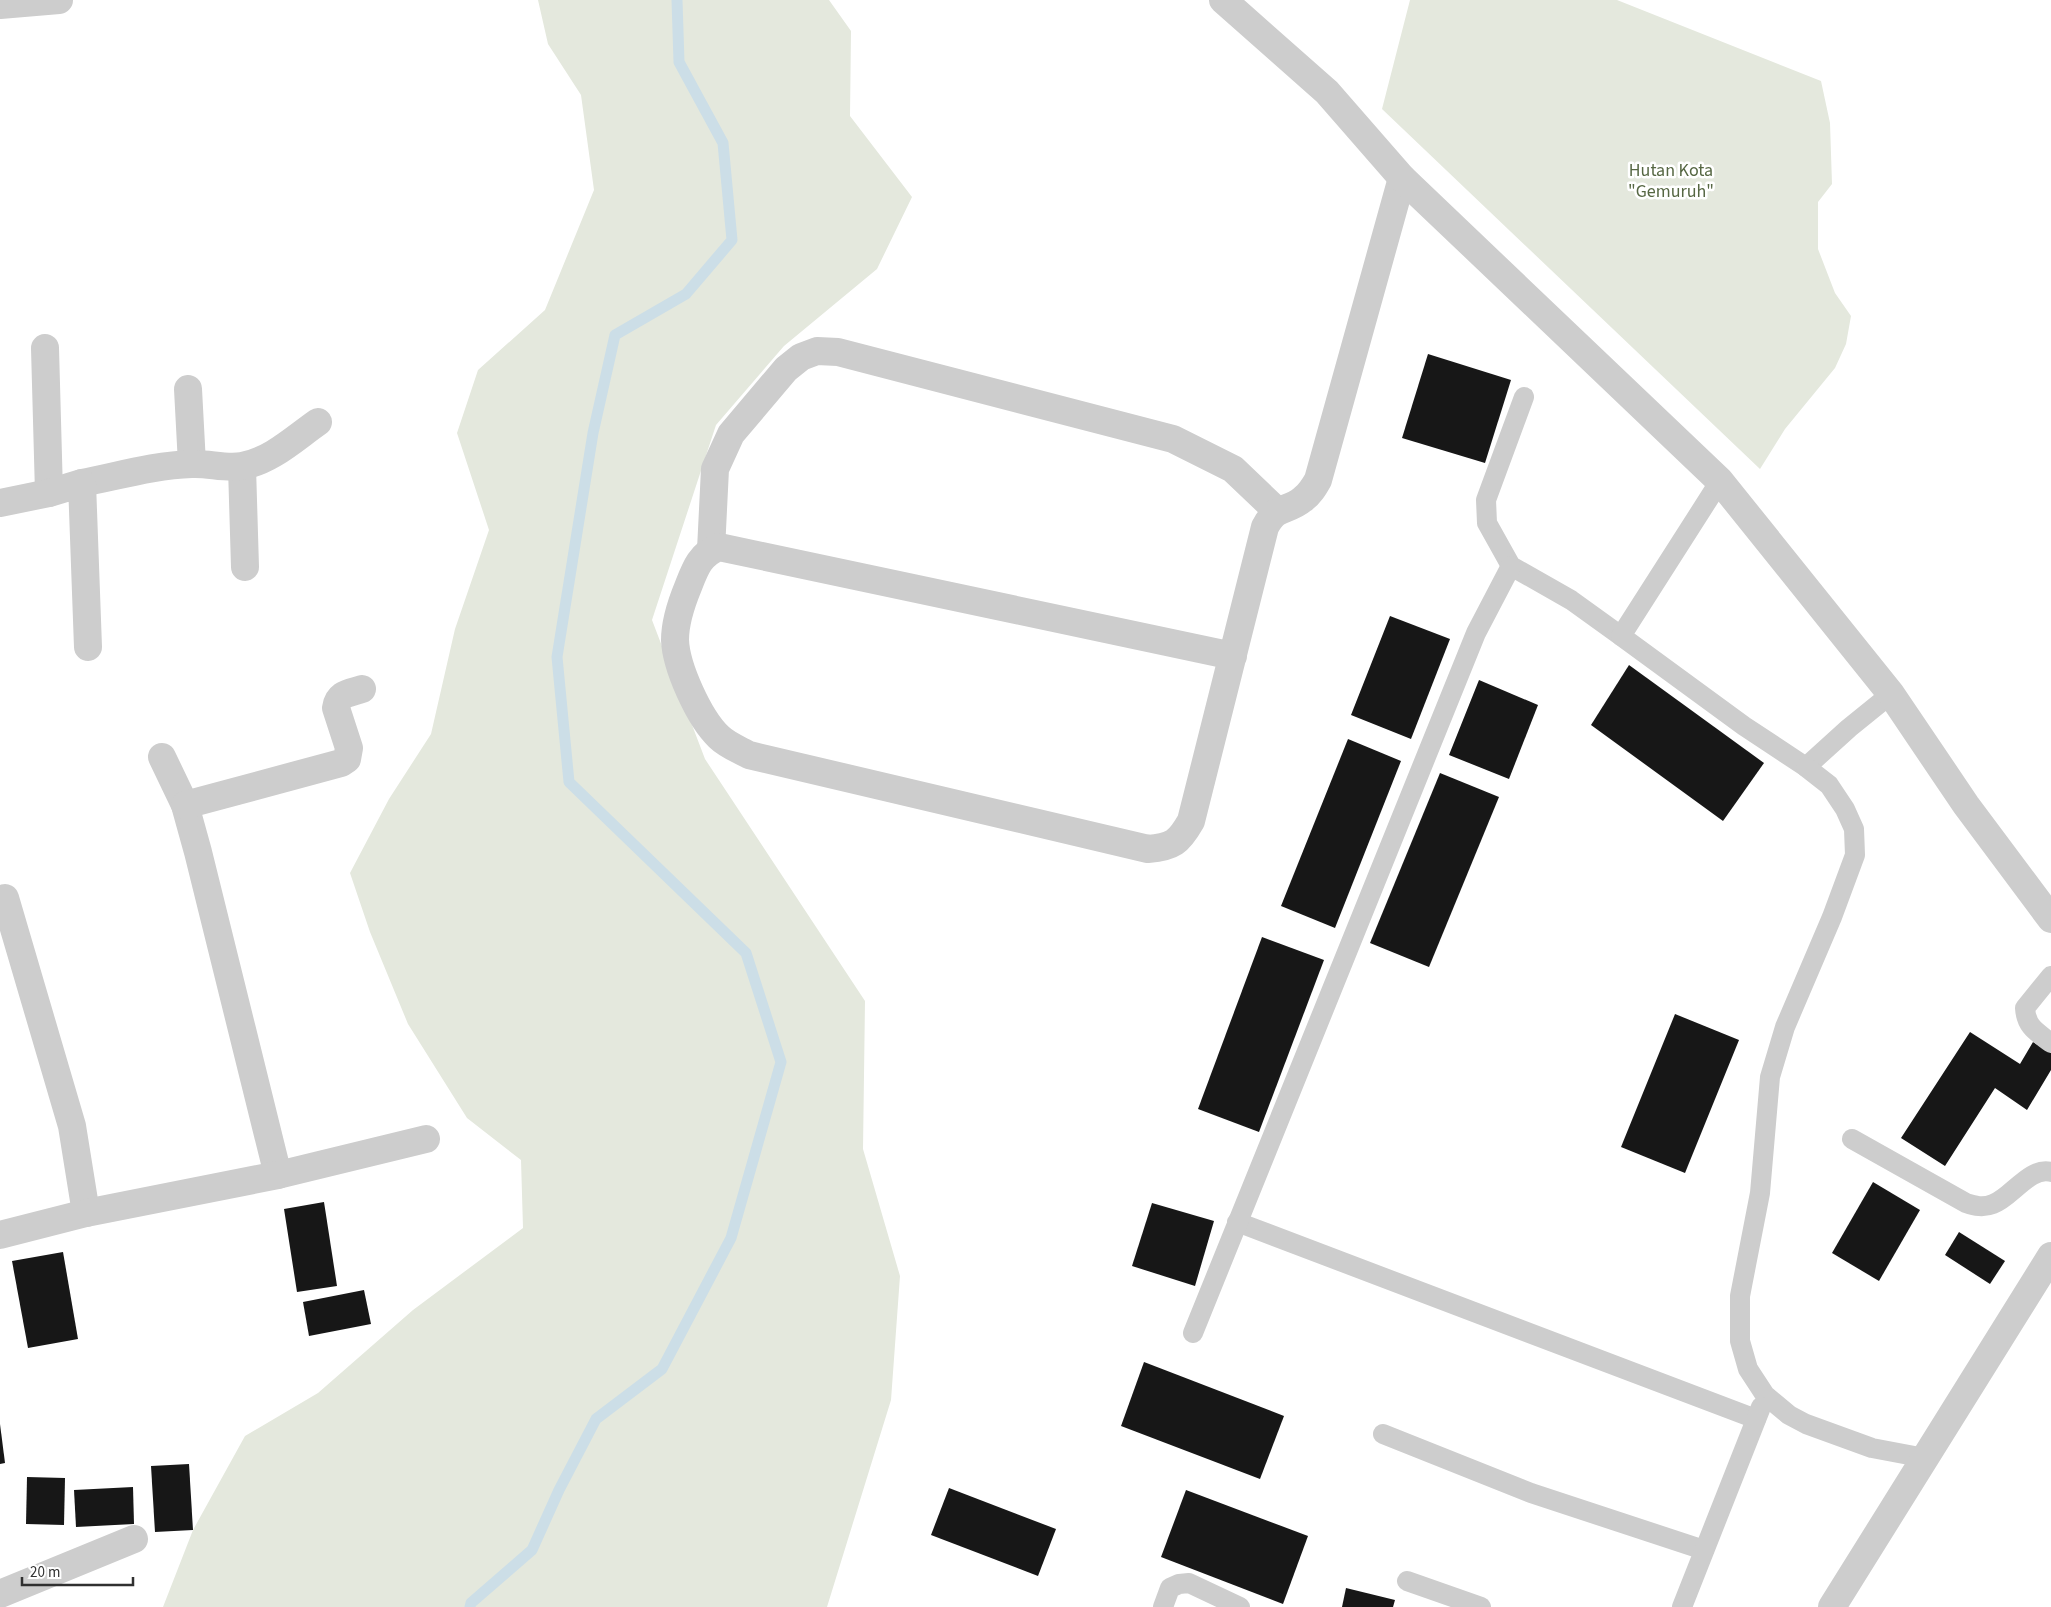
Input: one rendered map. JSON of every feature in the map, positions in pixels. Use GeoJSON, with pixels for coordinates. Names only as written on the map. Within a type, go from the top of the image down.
{"type":"FeatureCollection","features":[{"type":"Feature","properties":{"kind":"street"},"geometry":{"type":"LineString","coordinates":[[0,5],[59,0]]}},
{"type":"Feature","properties":{"kind":"street"},"geometry":{"type":"LineString","coordinates":[[1224,0],[1326,92],[1402,178],[1720,481],[1891,694],[1966,805],[2051,919]]}},
{"type":"Feature","properties":{"kind":"street"},"geometry":{"type":"LineString","coordinates":[[1233,656],[720,547],[711,550],[700,559],[694,570],[678,617],[675,641],[683,673],[694,702],[719,738],[749,755],[1148,849],[1162,848],[1176,843],[1190,821],[1233,656],[1265,527],[1270,517],[1277,511],[1292,506],[1304,499],[1318,480],[1402,178]]}},
{"type":"Feature","properties":{"kind":"street"},"geometry":{"type":"LineString","coordinates":[[45,348],[49,493]]}},
{"type":"Feature","properties":{"kind":"street"},"geometry":{"type":"LineString","coordinates":[[711,550],[715,469],[731,434],[786,369],[801,357],[817,351],[838,352],[1173,439],[1233,469],[1277,511]]}},
{"type":"Feature","properties":{"kind":"street"},"geometry":{"type":"LineString","coordinates":[[188,389],[192,464]]}},
{"type":"Feature","properties":{"kind":"street"},"geometry":{"type":"LineString","coordinates":[[0,503],[144,470],[192,464],[242,467],[283,448],[318,422]]}},
{"type":"Feature","properties":{"kind":"street"},"geometry":{"type":"LineString","coordinates":[[242,467],[245,567]]}},
{"type":"Feature","properties":{"kind":"street"},"geometry":{"type":"LineString","coordinates":[[82,483],[88,647]]}},
{"type":"Feature","properties":{"kind":"street"},"geometry":{"type":"LineString","coordinates":[[185,805],[341,763],[347,759],[349,748],[336,708],[337,701],[344,695],[362,689]]}},
{"type":"Feature","properties":{"kind":"street"},"geometry":{"type":"LineString","coordinates":[[162,757],[185,805],[278,1175]]}},
{"type":"Feature","properties":{"kind":"street"},"geometry":{"type":"LineString","coordinates":[[5,898],[72,1126],[86,1213]]}},
{"type":"Feature","properties":{"kind":"street"},"geometry":{"type":"LineString","coordinates":[[0,1235],[86,1213],[278,1175],[426,1139]]}},
{"type":"Feature","properties":{"kind":"street"},"geometry":{"type":"LineString","coordinates":[[1832,1607],[2051,1256]]}},
{"type":"Feature","properties":{"kind":"street"},"geometry":{"type":"LineString","coordinates":[[0,1594],[134,1539]]}},
{"type":"Feature","properties":{"kind":"lane"},"geometry":{"type":"LineString","coordinates":[[1524,397],[1486,500],[1487,524],[1511,566],[1571,600],[1744,726],[1806,767],[1829,786],[1845,809],[1854,829],[1855,855],[1832,918],[1785,1027],[1770,1077],[1760,1194],[1740,1296],[1740,1340],[1748,1369],[1765,1395],[1789,1415],[1806,1424],[1872,1448],[1925,1458]]}},
{"type":"Feature","properties":{"kind":"lane"},"geometry":{"type":"LineString","coordinates":[[1621,636],[1720,481]]}},
{"type":"Feature","properties":{"kind":"lane"},"geometry":{"type":"LineString","coordinates":[[1193,1333],[1476,633],[1511,566]]}},
{"type":"Feature","properties":{"kind":"lane"},"geometry":{"type":"LineString","coordinates":[[1806,767],[1849,728],[1891,694]]}},
{"type":"Feature","properties":{"kind":"lane"},"geometry":{"type":"LineString","coordinates":[[2051,976],[2025,1008],[2026,1018],[2030,1027],[2051,1043]]}},
{"type":"Feature","properties":{"kind":"lane"},"geometry":{"type":"LineString","coordinates":[[1852,1139],[1966,1202],[1979,1207],[1994,1204],[2035,1174],[2050,1169]]}},
{"type":"Feature","properties":{"kind":"lane"},"geometry":{"type":"LineString","coordinates":[[1237,1222],[1756,1419]]}},
{"type":"Feature","properties":{"kind":"lane"},"geometry":{"type":"LineString","coordinates":[[1682,1607],[1765,1395]]}},
{"type":"Feature","properties":{"kind":"lane"},"geometry":{"type":"LineString","coordinates":[[1383,1434],[1531,1493],[1704,1550]]}},
{"type":"Feature","properties":{"kind":"lane"},"geometry":{"type":"LineString","coordinates":[[1407,1581],[1481,1607]]}},
{"type":"Feature","properties":{"kind":"lane"},"geometry":{"type":"LineString","coordinates":[[1162,1607],[1170,1588],[1178,1584],[1189,1583],[1240,1607]]}},
{"type":"Feature","properties":{"kind":"green space"},"geometry":{"type":"Polygon","coordinates":[[[538,0],[829,0],[851,31],[850,116],[912,197],[877,269],[784,346],[716,425],[652,620],[705,759],[865,1001],[863,1149],[900,1276],[891,1400],[827,1607],[163,1607],[193,1530],[245,1436],[318,1393],[413,1310],[523,1228],[521,1160],[467,1118],[408,1024],[370,932],[350,873],[389,799],[431,734],[455,629],[489,530],[457,433],[478,370],[545,310],[594,190],[581,95],[548,44],[538,0]]]}},
{"type":"Feature","properties":{"kind":"green space","name":"Hutan Kota \"Gemuruh\""},"geometry":{"type":"Polygon","coordinates":[[[1410,0],[1617,0],[1821,81],[1830,123],[1832,184],[1818,202],[1818,249],[1835,293],[1851,316],[1846,344],[1835,368],[1785,429],[1760,469],[1382,109],[1410,0]]]}},
{"type":"Feature","properties":{"kind":"building"},"geometry":{"type":"Polygon","coordinates":[[[1428,354],[1511,380],[1485,463],[1402,438],[1428,354]]]}},
{"type":"Feature","properties":{"kind":"building"},"geometry":{"type":"Polygon","coordinates":[[[1390,616],[1450,639],[1411,739],[1351,715],[1390,616]]]}},
{"type":"Feature","properties":{"kind":"building"},"geometry":{"type":"Polygon","coordinates":[[[1629,665],[1764,763],[1723,821],[1591,725],[1629,665]]]}},
{"type":"Feature","properties":{"kind":"building"},"geometry":{"type":"Polygon","coordinates":[[[1479,680],[1538,705],[1509,779],[1449,755],[1479,680]]]}},
{"type":"Feature","properties":{"kind":"building"},"geometry":{"type":"Polygon","coordinates":[[[1348,739],[1401,761],[1335,928],[1281,906],[1348,739]]]}},
{"type":"Feature","properties":{"kind":"building"},"geometry":{"type":"Polygon","coordinates":[[[1440,773],[1499,797],[1429,967],[1370,943],[1440,773]]]}},
{"type":"Feature","properties":{"kind":"building"},"geometry":{"type":"Polygon","coordinates":[[[1262,937],[1324,960],[1259,1132],[1198,1109],[1262,937]]]}},
{"type":"Feature","properties":{"kind":"building"},"geometry":{"type":"Polygon","coordinates":[[[1675,1014],[1739,1040],[1685,1173],[1621,1147],[1675,1014]]]}},
{"type":"Feature","properties":{"kind":"building"},"geometry":{"type":"Polygon","coordinates":[[[1970,1032],[2020,1064],[2033,1042],[2051,1053],[2051,1070],[2027,1110],[1995,1088],[1945,1166],[1901,1138],[1970,1032]]]}},
{"type":"Feature","properties":{"kind":"building"},"geometry":{"type":"Polygon","coordinates":[[[1873,1182],[1920,1210],[1879,1281],[1832,1253],[1873,1182]]]}},
{"type":"Feature","properties":{"kind":"building"},"geometry":{"type":"Polygon","coordinates":[[[324,1202],[337,1286],[297,1292],[284,1209],[324,1202]]]}},
{"type":"Feature","properties":{"kind":"building"},"geometry":{"type":"Polygon","coordinates":[[[1152,1203],[1214,1221],[1195,1286],[1132,1266],[1152,1203]]]}},
{"type":"Feature","properties":{"kind":"building"},"geometry":{"type":"Polygon","coordinates":[[[1959,1232],[2005,1261],[1990,1284],[1945,1255],[1959,1232]]]}},
{"type":"Feature","properties":{"kind":"building"},"geometry":{"type":"Polygon","coordinates":[[[63,1252],[78,1339],[28,1348],[12,1261],[63,1252]]]}},
{"type":"Feature","properties":{"kind":"building"},"geometry":{"type":"Polygon","coordinates":[[[364,1290],[371,1324],[309,1336],[303,1302],[364,1290]]]}},
{"type":"Feature","properties":{"kind":"building"},"geometry":{"type":"Polygon","coordinates":[[[1144,1362],[1284,1416],[1260,1479],[1121,1426],[1144,1362]]]}},
{"type":"Feature","properties":{"kind":"building"},"geometry":{"type":"Polygon","coordinates":[[[0,1424],[5,1463],[0,1464],[0,1424]]]}},
{"type":"Feature","properties":{"kind":"building"},"geometry":{"type":"Polygon","coordinates":[[[189,1464],[193,1530],[155,1532],[151,1466],[189,1464]]]}},
{"type":"Feature","properties":{"kind":"building"},"geometry":{"type":"Polygon","coordinates":[[[27,1477],[65,1478],[64,1525],[26,1524],[27,1477]]]}},
{"type":"Feature","properties":{"kind":"building"},"geometry":{"type":"Polygon","coordinates":[[[133,1487],[134,1524],[76,1527],[74,1490],[133,1487]]]}},
{"type":"Feature","properties":{"kind":"building"},"geometry":{"type":"Polygon","coordinates":[[[949,1488],[1056,1529],[1038,1576],[931,1535],[949,1488]]]}},
{"type":"Feature","properties":{"kind":"building"},"geometry":{"type":"Polygon","coordinates":[[[1186,1490],[1308,1536],[1283,1604],[1161,1557],[1186,1490]]]}},
{"type":"Feature","properties":{"kind":"building"},"geometry":{"type":"Polygon","coordinates":[[[1346,1588],[1395,1600],[1393,1607],[1342,1607],[1346,1588]]]}},
{"type":"Feature","properties":{"kind":"waterway"},"geometry":{"type":"LineString","coordinates":[[470,1607],[471,1603],[532,1550],[559,1490],[596,1419],[662,1369],[731,1238],[781,1062],[746,953],[569,782],[557,657],[593,433],[615,335],[686,294],[732,240],[723,143],[679,62],[677,0]]}}]}
